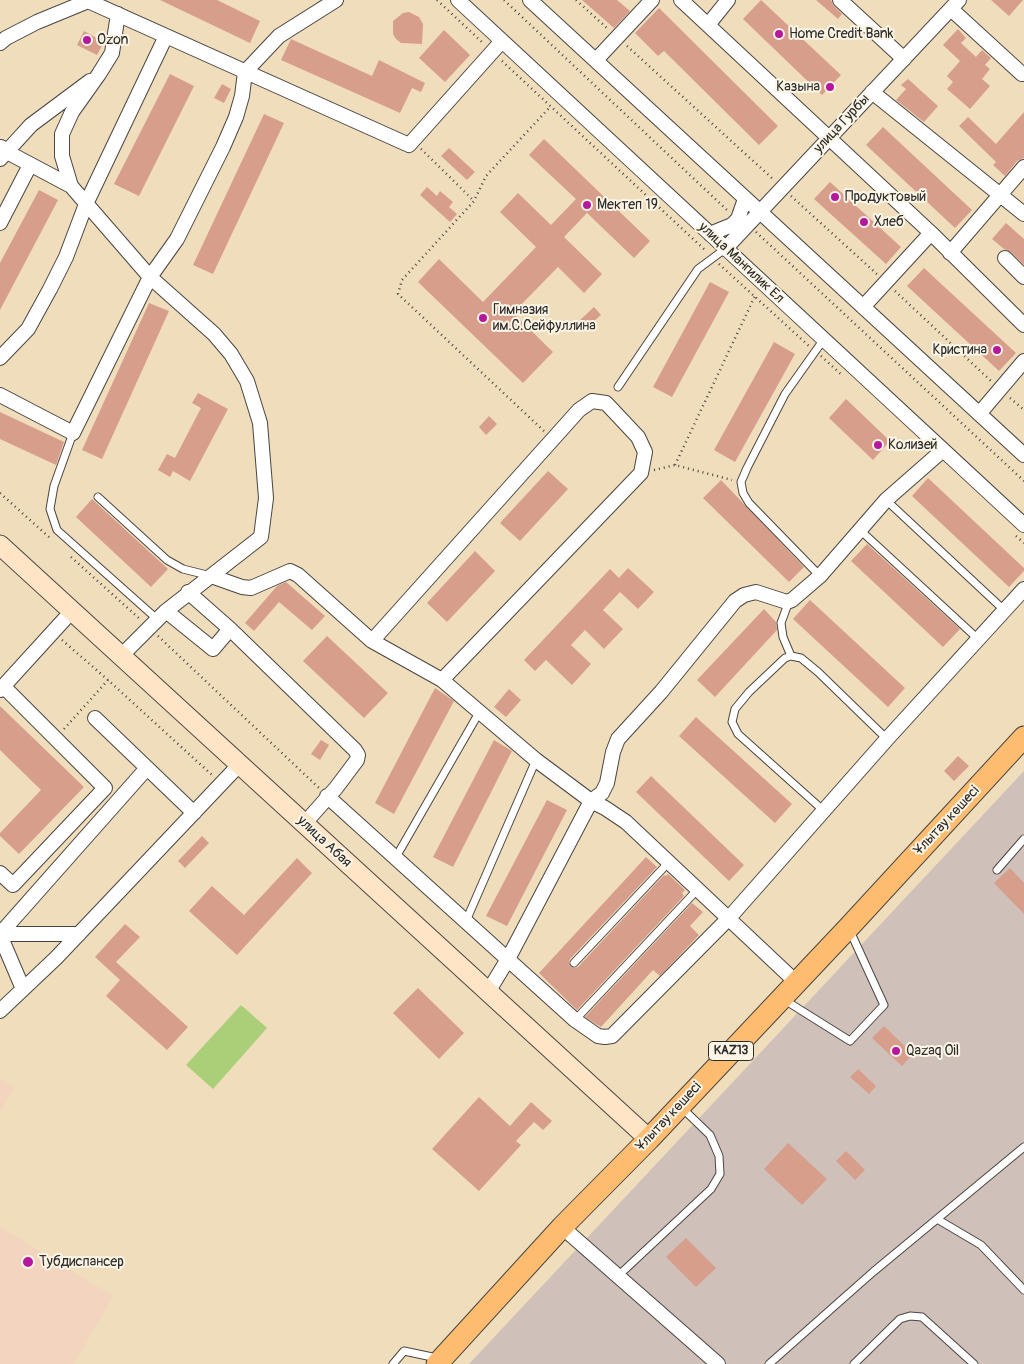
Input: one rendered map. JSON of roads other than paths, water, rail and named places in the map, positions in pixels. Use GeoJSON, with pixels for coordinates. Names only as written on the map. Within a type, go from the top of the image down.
{"type":"FeatureCollection","features":[{"type":"Feature","properties":{"kind":"main road","name":"Ұлытау көшесі"},"geometry":{"type":"LineString","coordinates":[[440,1362],[562,1227],[649,1139],[849,928],[1024,737]]}},
{"type":"Feature","properties":{"kind":"street"},"geometry":{"type":"LineString","coordinates":[[0,43],[37,22],[89,0],[409,145],[502,41]]}},
{"type":"Feature","properties":{"kind":"street","name":"улица Мангилик Ел"},"geometry":{"type":"LineString","coordinates":[[458,0],[605,134],[725,249],[1024,525]]}},
{"type":"Feature","properties":{"kind":"street"},"geometry":{"type":"LineString","coordinates":[[530,0],[759,213],[1024,455]]}},
{"type":"Feature","properties":{"kind":"street"},"geometry":{"type":"LineString","coordinates":[[596,60],[652,0]]}},
{"type":"Feature","properties":{"kind":"street"},"geometry":{"type":"LineString","coordinates":[[681,0],[931,233],[1024,325]]}},
{"type":"Feature","properties":{"kind":"street"},"geometry":{"type":"LineString","coordinates":[[708,25],[728,0]]}},
{"type":"Feature","properties":{"kind":"street"},"geometry":{"type":"LineString","coordinates":[[840,0],[904,58]]}},
{"type":"Feature","properties":{"kind":"street"},"geometry":{"type":"LineString","coordinates":[[0,396],[73,433],[150,277],[177,239],[223,147],[236,117],[246,72],[280,36],[333,1]]}},
{"type":"Feature","properties":{"kind":"street"},"geometry":{"type":"LineString","coordinates":[[955,5],[1022,74]]}},
{"type":"Feature","properties":{"kind":"street","name":"улица Гурбы"},"geometry":{"type":"LineString","coordinates":[[725,249],[743,222],[759,213],[955,5]]}},
{"type":"Feature","properties":{"kind":"street"},"geometry":{"type":"LineString","coordinates":[[71,186],[62,156],[62,134],[72,112],[112,53],[118,14]]}},
{"type":"Feature","properties":{"kind":"street"},"geometry":{"type":"LineString","coordinates":[[0,358],[28,329],[50,289],[66,257],[86,204],[166,36]]}},
{"type":"Feature","properties":{"kind":"street"},"geometry":{"type":"LineString","coordinates":[[99,74],[31,126],[2,152],[71,186],[150,277],[214,334],[231,354],[247,381],[260,423],[266,498],[262,537],[188,592],[157,619],[121,656]]}},
{"type":"Feature","properties":{"kind":"street"},"geometry":{"type":"LineString","coordinates":[[872,92],[1024,214]]}},
{"type":"Feature","properties":{"kind":"street"},"geometry":{"type":"LineString","coordinates":[[0,223],[30,165]]}},
{"type":"Feature","properties":{"kind":"street"},"geometry":{"type":"LineString","coordinates":[[950,252],[1024,167]]}},
{"type":"Feature","properties":{"kind":"street"},"geometry":{"type":"LineString","coordinates":[[710,234],[743,222],[745,199]]}},
{"type":"Feature","properties":{"kind":"street"},"geometry":{"type":"LineString","coordinates":[[863,307],[931,233]]}},
{"type":"Feature","properties":{"kind":"street"},"geometry":{"type":"LineString","coordinates":[[1005,258],[1024,276]]}},
{"type":"Feature","properties":{"kind":"street"},"geometry":{"type":"LineString","coordinates":[[979,414],[1024,361]]}},
{"type":"Feature","properties":{"kind":"street"},"geometry":{"type":"LineString","coordinates":[[372,641],[578,410],[592,401],[606,403],[638,437],[645,452],[641,473],[442,680]]}},
{"type":"Feature","properties":{"kind":"street"},"geometry":{"type":"LineString","coordinates":[[488,992],[508,959],[591,801],[602,793],[607,783],[612,752],[618,739],[661,692],[735,601],[744,595],[756,592],[788,601],[820,576],[886,500],[943,450]]}},
{"type":"Feature","properties":{"kind":"street","name":"улица Абая"},"geometry":{"type":"LineString","coordinates":[[0,546],[649,1139]]}},
{"type":"Feature","properties":{"kind":"street"},"geometry":{"type":"LineString","coordinates":[[211,576],[242,587],[252,588],[290,571],[298,574],[372,641],[442,680],[536,760],[591,801],[606,808],[626,822],[796,982]]}},
{"type":"Feature","properties":{"kind":"street"},"geometry":{"type":"LineString","coordinates":[[327,796],[575,1020],[598,1036],[612,1036],[729,918],[886,740],[1024,589]]}},
{"type":"Feature","properties":{"kind":"street"},"geometry":{"type":"LineString","coordinates":[[188,592],[230,629],[358,755],[357,760],[336,788],[304,824]]}},
{"type":"Feature","properties":{"kind":"street"},"geometry":{"type":"LineString","coordinates":[[0,873],[13,885],[105,788],[2,688],[72,612]]}},
{"type":"Feature","properties":{"kind":"street"},"geometry":{"type":"LineString","coordinates":[[157,619],[213,649],[230,629]]}},
{"type":"Feature","properties":{"kind":"street"},"geometry":{"type":"LineString","coordinates":[[95,718],[194,813]]}},
{"type":"Feature","properties":{"kind":"street"},"geometry":{"type":"LineString","coordinates":[[0,1011],[79,934],[240,765]]}},
{"type":"Feature","properties":{"kind":"street"},"geometry":{"type":"LineString","coordinates":[[0,934],[147,768]]}},
{"type":"Feature","properties":{"kind":"street"},"geometry":{"type":"LineString","coordinates":[[0,934],[79,934]]}},
{"type":"Feature","properties":{"kind":"street"},"geometry":{"type":"LineString","coordinates":[[0,934],[23,989]]}},
{"type":"Feature","properties":{"kind":"street"},"geometry":{"type":"LineString","coordinates":[[562,1227],[718,1364]]}},
{"type":"Feature","properties":{"kind":"lane"},"geometry":{"type":"LineString","coordinates":[[618,387],[691,278],[712,257],[725,249]]}},
{"type":"Feature","properties":{"kind":"lane"},"geometry":{"type":"LineString","coordinates":[[820,576],[749,503],[743,493],[742,482],[747,468],[785,394],[824,339]]}},
{"type":"Feature","properties":{"kind":"lane"},"geometry":{"type":"LineString","coordinates":[[73,433],[54,486],[50,508],[57,530],[157,619]]}},
{"type":"Feature","properties":{"kind":"lane"},"geometry":{"type":"LineString","coordinates":[[98,497],[167,560],[183,569],[211,576]]}},
{"type":"Feature","properties":{"kind":"lane"},"geometry":{"type":"LineString","coordinates":[[886,500],[1004,610]]}},
{"type":"Feature","properties":{"kind":"lane"},"geometry":{"type":"LineString","coordinates":[[860,530],[978,639]]}},
{"type":"Feature","properties":{"kind":"lane"},"geometry":{"type":"LineString","coordinates":[[788,601],[781,623],[783,637],[791,656]]}},
{"type":"Feature","properties":{"kind":"lane"},"geometry":{"type":"LineString","coordinates":[[824,811],[738,734],[732,722],[736,709],[749,692],[785,658],[791,656],[801,658],[818,672],[886,740]]}},
{"type":"Feature","properties":{"kind":"lane"},"geometry":{"type":"LineString","coordinates":[[396,857],[480,711]]}},
{"type":"Feature","properties":{"kind":"lane"},"geometry":{"type":"LineString","coordinates":[[466,921],[536,760]]}},
{"type":"Feature","properties":{"kind":"lane"},"geometry":{"type":"LineString","coordinates":[[997,870],[1024,839]]}},
{"type":"Feature","properties":{"kind":"lane"},"geometry":{"type":"LineString","coordinates":[[574,963],[670,862]]}},
{"type":"Feature","properties":{"kind":"lane"},"geometry":{"type":"LineString","coordinates":[[575,1020],[698,889]]}},
{"type":"Feature","properties":{"kind":"lane"},"geometry":{"type":"LineString","coordinates":[[781,998],[850,1041],[884,1005],[849,928]]}},
{"type":"Feature","properties":{"kind":"lane"},"geometry":{"type":"LineString","coordinates":[[618,1276],[711,1189],[720,1174],[718,1156],[710,1135],[680,1106]]}},
{"type":"Feature","properties":{"kind":"lane"},"geometry":{"type":"LineString","coordinates":[[769,1364],[873,1272],[1024,1147]]}},
{"type":"Feature","properties":{"kind":"lane"},"geometry":{"type":"LineString","coordinates":[[937,1219],[981,1245],[1024,1290]]}},
{"type":"Feature","properties":{"kind":"lane"},"geometry":{"type":"LineString","coordinates":[[854,1364],[900,1319],[910,1316],[922,1318],[974,1364]]}},
{"type":"Feature","properties":{"kind":"lane"},"geometry":{"type":"LineString","coordinates":[[393,1364],[404,1351],[440,1362]]}},
{"type":"Feature","properties":{"kind":"place","name":"Home Credit Bank"},"geometry":{"type":"Point","coordinates":[779,34]}},
{"type":"Feature","properties":{"kind":"place","name":"Ozon"},"geometry":{"type":"Point","coordinates":[87,40]}},
{"type":"Feature","properties":{"kind":"place","name":"Казына"},"geometry":{"type":"Point","coordinates":[830,87]}},
{"type":"Feature","properties":{"kind":"place","name":"Продуктовый"},"geometry":{"type":"Point","coordinates":[835,197]}},
{"type":"Feature","properties":{"kind":"place","name":"Мектеп 19"},"geometry":{"type":"Point","coordinates":[587,205]}},
{"type":"Feature","properties":{"kind":"place","name":"Хлеб"},"geometry":{"type":"Point","coordinates":[864,222]}},
{"type":"Feature","properties":{"kind":"place","name":"Гимназия им.С.Сейфуллина"},"geometry":{"type":"Point","coordinates":[483,318]}},
{"type":"Feature","properties":{"kind":"place","name":"Кристина"},"geometry":{"type":"Point","coordinates":[997,350]}},
{"type":"Feature","properties":{"kind":"place","name":"Колизей"},"geometry":{"type":"Point","coordinates":[878,445]}},
{"type":"Feature","properties":{"kind":"place","name":"Qazaq Oil"},"geometry":{"type":"Point","coordinates":[896,1051]}},
{"type":"Feature","properties":{"kind":"place","name":"Тубдиспансер"},"geometry":{"type":"Point","coordinates":[28,1262]}}]}
